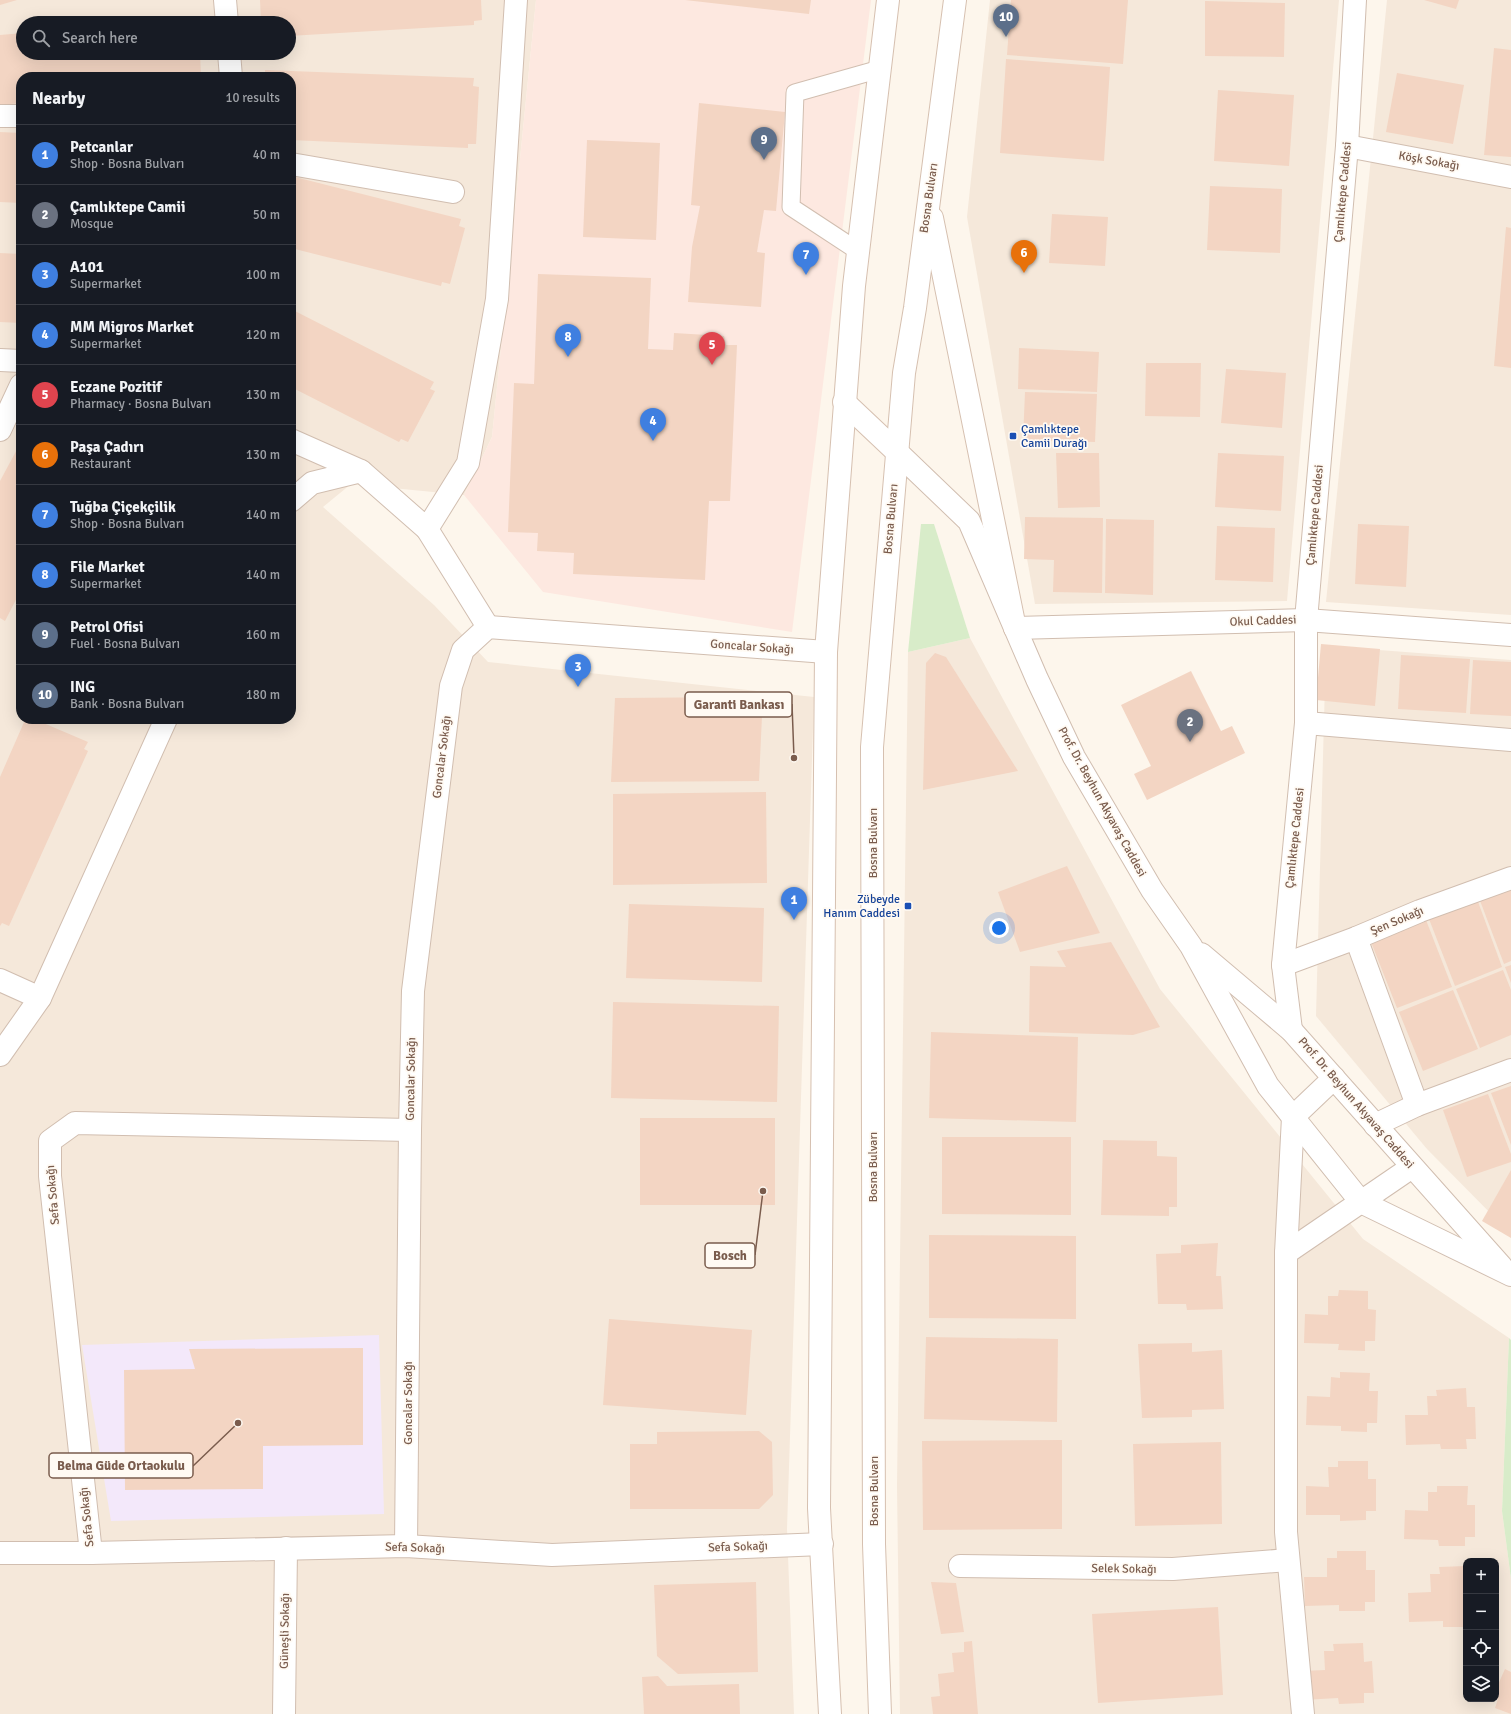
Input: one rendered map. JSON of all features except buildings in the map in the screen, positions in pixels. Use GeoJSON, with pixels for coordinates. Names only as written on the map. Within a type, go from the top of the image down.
{"type":"FeatureCollection","features":[{"type":"Feature","properties":{"kind":"street"},"geometry":{"type":"LineString","coordinates":[[225,0],[226,16]]}},
{"type":"Feature","properties":{"kind":"street"},"geometry":{"type":"LineString","coordinates":[[427,529],[468,463],[497,299],[516,0]]}},
{"type":"Feature","properties":{"kind":"street"},"geometry":{"type":"LineString","coordinates":[[830,1714],[819,1508],[826,652],[844,402],[858,251],[888,0]]}},
{"type":"Feature","properties":{"kind":"street","name":"Bosna Bulvarı"},"geometry":{"type":"LineString","coordinates":[[880,1714],[874,1544],[872,746],[904,373],[929,200],[955,0]]}},
{"type":"Feature","properties":{"kind":"street","name":"Çamlıktepe Caddesi"},"geometry":{"type":"LineString","coordinates":[[1292,1030],[1283,965],[1306,723],[1306,620],[1347,146],[1355,0]]}},
{"type":"Feature","properties":{"kind":"street"},"geometry":{"type":"LineString","coordinates":[[229,60],[230,72]]}},
{"type":"Feature","properties":{"kind":"street"},"geometry":{"type":"LineString","coordinates":[[0,116],[16,116]]}},
{"type":"Feature","properties":{"kind":"street","name":"Köşk Sokağı"},"geometry":{"type":"LineString","coordinates":[[1347,146],[1511,177]]}},
{"type":"Feature","properties":{"kind":"street"},"geometry":{"type":"LineString","coordinates":[[296,165],[453,192]]}},
{"type":"Feature","properties":{"kind":"street"},"geometry":{"type":"LineString","coordinates":[[929,200],[1015,628]]}},
{"type":"Feature","properties":{"kind":"street"},"geometry":{"type":"LineString","coordinates":[[0,360],[16,362]]}},
{"type":"Feature","properties":{"kind":"street"},"geometry":{"type":"LineString","coordinates":[[0,430],[16,396]]}},
{"type":"Feature","properties":{"kind":"street"},"geometry":{"type":"LineString","coordinates":[[844,402],[969,520],[1015,628]]}},
{"type":"Feature","properties":{"kind":"street"},"geometry":{"type":"LineString","coordinates":[[296,442],[361,471],[427,529],[488,626]]}},
{"type":"Feature","properties":{"kind":"street"},"geometry":{"type":"LineString","coordinates":[[296,497],[312,483],[361,471]]}},
{"type":"Feature","properties":{"kind":"street","name":"Okul Caddesi"},"geometry":{"type":"LineString","coordinates":[[1015,628],[1306,620],[1511,635]]}},
{"type":"Feature","properties":{"kind":"street","name":"Goncalar Sokağı"},"geometry":{"type":"LineString","coordinates":[[406,1546],[410,1130],[413,991],[451,686],[463,650],[488,626],[826,652]]}},
{"type":"Feature","properties":{"kind":"street","name":"Prof. Dr. Beyhun Akyavaş Caddesi"},"geometry":{"type":"LineString","coordinates":[[1015,628],[1074,756],[1152,890],[1191,946],[1268,1086],[1361,1202],[1510,1275]]}},
{"type":"Feature","properties":{"kind":"street"},"geometry":{"type":"LineString","coordinates":[[1306,723],[1511,740]]}},
{"type":"Feature","properties":{"kind":"street"},"geometry":{"type":"LineString","coordinates":[[0,1055],[40,998],[164,724]]}},
{"type":"Feature","properties":{"kind":"street","name":"Şen Sokağı"},"geometry":{"type":"LineString","coordinates":[[1283,965],[1356,938],[1420,911],[1511,878]]}},
{"type":"Feature","properties":{"kind":"street"},"geometry":{"type":"LineString","coordinates":[[1356,938],[1417,1105]]}},
{"type":"Feature","properties":{"kind":"street","name":"Prof. Dr. Beyhun Akyavaş Caddesi"},"geometry":{"type":"LineString","coordinates":[[1191,946],[1292,1030],[1412,1167],[1510,1275]]}},
{"type":"Feature","properties":{"kind":"street"},"geometry":{"type":"LineString","coordinates":[[0,980],[40,998]]}},
{"type":"Feature","properties":{"kind":"street"},"geometry":{"type":"LineString","coordinates":[[1375,1125],[1417,1105],[1511,1070]]}},
{"type":"Feature","properties":{"kind":"street"},"geometry":{"type":"LineString","coordinates":[[1303,1714],[1286,1532],[1286,1253],[1293,1117],[1334,1078]]}},
{"type":"Feature","properties":{"kind":"street","name":"Sefa Sokağı"},"geometry":{"type":"LineString","coordinates":[[410,1130],[75,1123],[50,1141],[50,1176],[91,1553],[406,1546],[552,1555],[822,1544]]}},
{"type":"Feature","properties":{"kind":"street"},"geometry":{"type":"LineString","coordinates":[[1286,1253],[1412,1167]]}},
{"type":"Feature","properties":{"kind":"street","name":"Güneşli Sokağı"},"geometry":{"type":"LineString","coordinates":[[284,1714],[286,1548]]}},
{"type":"Feature","properties":{"kind":"street"},"geometry":{"type":"LineString","coordinates":[[0,1553],[91,1553]]}},
{"type":"Feature","properties":{"kind":"street","name":"Selek Sokağı"},"geometry":{"type":"LineString","coordinates":[[960,1566],[1173,1569],[1288,1560]]}},
{"type":"Feature","properties":{"kind":"lane"},"geometry":{"type":"LineString","coordinates":[[858,251],[791,207],[795,93],[880,70]]}},
{"type":"Feature","properties":{"kind":"shaded area"},"geometry":{"type":"Polygon","coordinates":[[[0,0],[536,0],[492,437],[464,495],[351,484],[323,507],[434,605],[488,662],[814,697],[787,1529],[794,1714],[0,1714],[0,0]]]}},
{"type":"Feature","properties":{"kind":"shaded area"},"geometry":{"type":"Polygon","coordinates":[[[536,0],[871,0],[792,632],[543,592],[464,495],[492,437],[536,0]]]}},
{"type":"Feature","properties":{"kind":"shaded area"},"geometry":{"type":"Polygon","coordinates":[[[990,0],[1339,0],[1287,601],[1035,604],[967,217],[990,0]]]}},
{"type":"Feature","properties":{"kind":"shaded area"},"geometry":{"type":"Polygon","coordinates":[[[1387,0],[1511,0],[1511,615],[1326,602],[1387,0]]]}},
{"type":"Feature","properties":{"kind":"shaded area"},"geometry":{"type":"Polygon","coordinates":[[[970,638],[1160,989],[1363,1239],[1509,1338],[1502,1511],[1511,1579],[1511,1714],[1315,1714],[1312,1701],[1310,1714],[900,1714],[897,1486],[908,652],[970,638]]]}},
{"type":"Feature","properties":{"kind":"shaded area"},"geometry":{"type":"Polygon","coordinates":[[[1326,646],[1511,660],[1511,1234],[1427,1149],[1316,1016],[1326,646]]]}},
{"type":"Feature","properties":{"kind":"shaded area"},"geometry":{"type":"Polygon","coordinates":[[[379,1335],[384,1514],[111,1521],[82,1345],[379,1335]]]}},
{"type":"Feature","properties":{"kind":"green space"},"geometry":{"type":"Polygon","coordinates":[[[921,524],[934,524],[970,638],[908,652],[921,524]]]}},
{"type":"Feature","properties":{"kind":"green space"},"geometry":{"type":"Polygon","coordinates":[[[1509,1338],[1511,1340],[1511,1579],[1502,1511],[1509,1338]]]}},
{"type":"Feature","properties":{"kind":"place","name":"ING"},"geometry":{"type":"Point","coordinates":[1006,37]}},
{"type":"Feature","properties":{"kind":"place","name":"Petrol Ofisi"},"geometry":{"type":"Point","coordinates":[764,160]}},
{"type":"Feature","properties":{"kind":"place","name":"Paşa Çadırı"},"geometry":{"type":"Point","coordinates":[1024,273]}},
{"type":"Feature","properties":{"kind":"place","name":"Tuğba Çiçekçilik"},"geometry":{"type":"Point","coordinates":[806,275]}},
{"type":"Feature","properties":{"kind":"place","name":"File Market"},"geometry":{"type":"Point","coordinates":[568,357]}},
{"type":"Feature","properties":{"kind":"place","name":"Eczane Pozitif"},"geometry":{"type":"Point","coordinates":[712,365]}},
{"type":"Feature","properties":{"kind":"place","name":"Çamlıktepe Camii Durağı"},"geometry":{"type":"Point","coordinates":[1013,436]}},
{"type":"Feature","properties":{"kind":"place","name":"MM Migros Market"},"geometry":{"type":"Point","coordinates":[653,441]}},
{"type":"Feature","properties":{"kind":"place","name":"A101"},"geometry":{"type":"Point","coordinates":[578,687]}},
{"type":"Feature","properties":{"kind":"place","name":"Çamlıktepe Camii"},"geometry":{"type":"Point","coordinates":[1190,742]}},
{"type":"Feature","properties":{"kind":"place","name":"Garanti Bankası"},"geometry":{"type":"Point","coordinates":[794,758]}},
{"type":"Feature","properties":{"kind":"place","name":"Zübeyde Hanım Caddesi"},"geometry":{"type":"Point","coordinates":[908,906]}},
{"type":"Feature","properties":{"kind":"place","name":"Petcanlar"},"geometry":{"type":"Point","coordinates":[794,920]}},
{"type":"Feature","properties":{"kind":"place","name":"Bosch"},"geometry":{"type":"Point","coordinates":[763,1191]}},
{"type":"Feature","properties":{"kind":"place","name":"Belma Güde Ortaokulu"},"geometry":{"type":"Point","coordinates":[238,1423]}}]}
